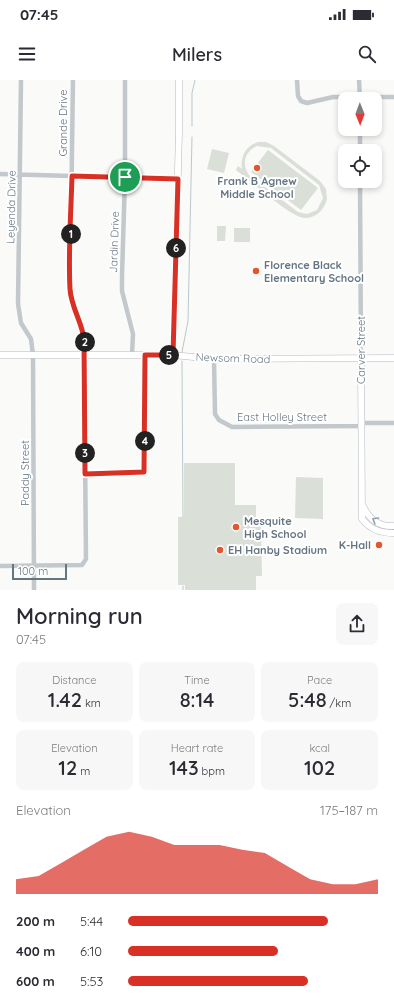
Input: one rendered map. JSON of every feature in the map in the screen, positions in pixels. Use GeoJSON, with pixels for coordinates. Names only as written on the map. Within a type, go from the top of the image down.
{"type":"FeatureCollection","features":[{"type":"Feature","properties":{"kind":"street","name":"Leyenda Drive"},"geometry":{"type":"LineString","coordinates":[[21,80],[18,313],[21,323],[31,339],[33,355]]}},
{"type":"Feature","properties":{"kind":"street","name":"Grande Drive"},"geometry":{"type":"LineString","coordinates":[[34,566],[82,565],[86,559],[85,355],[83,330],[76,315],[70,289],[73,80]]}},
{"type":"Feature","properties":{"kind":"street","name":"Jardin Drive"},"geometry":{"type":"LineString","coordinates":[[125,80],[125,177],[122,291],[132,329],[132,355]]}},
{"type":"Feature","properties":{"kind":"street"},"geometry":{"type":"LineString","coordinates":[[173,355],[179,80]]}},
{"type":"Feature","properties":{"kind":"street"},"geometry":{"type":"LineString","coordinates":[[297,80],[297,93],[299,99],[306,103],[338,97]]}},
{"type":"Feature","properties":{"kind":"street"},"geometry":{"type":"LineString","coordinates":[[359,80],[360,92]]}},
{"type":"Feature","properties":{"kind":"street"},"geometry":{"type":"LineString","coordinates":[[382,97],[394,97]]}},
{"type":"Feature","properties":{"kind":"street"},"geometry":{"type":"LineString","coordinates":[[0,174],[178,179]]}},
{"type":"Feature","properties":{"kind":"street","name":"Carver Street"},"geometry":{"type":"LineString","coordinates":[[360,188],[362,518],[367,525],[379,532],[394,533]]}},
{"type":"Feature","properties":{"kind":"street","name":"Newsom Road"},"geometry":{"type":"LineString","coordinates":[[0,355],[173,355],[214,359],[394,358]]}},
{"type":"Feature","properties":{"kind":"street","name":"Paddy Street"},"geometry":{"type":"LineString","coordinates":[[33,355],[34,590]]}},
{"type":"Feature","properties":{"kind":"street"},"geometry":{"type":"LineString","coordinates":[[85,474],[144,472],[145,355]]}},
{"type":"Feature","properties":{"kind":"street","name":"East Holley Street"},"geometry":{"type":"LineString","coordinates":[[214,359],[216,414],[219,420],[226,425],[244,427],[394,423]]}},
{"type":"Feature","properties":{"kind":"street"},"geometry":{"type":"LineString","coordinates":[[362,505],[367,516],[373,520],[384,525],[394,526]]}},
{"type":"Feature","properties":{"kind":"street"},"geometry":{"type":"LineString","coordinates":[[0,566],[34,566]]}},
{"type":"Feature","properties":{"kind":"shaded area"},"geometry":{"type":"Polygon","coordinates":[[[258,142],[266,142],[274,146],[320,181],[326,189],[327,199],[326,203],[318,214],[310,218],[305,218],[294,214],[277,203],[236,170],[238,166],[242,169],[243,156],[247,149],[258,142]],[[257,146],[247,154],[245,167],[249,175],[298,212],[307,214],[317,210],[323,198],[319,185],[271,148],[257,146]]]}},
{"type":"Feature","properties":{"kind":"shaded area"},"geometry":{"type":"Polygon","coordinates":[[[212,149],[229,153],[224,173],[207,169],[212,149]]]}},
{"type":"Feature","properties":{"kind":"shaded area"},"geometry":{"type":"Polygon","coordinates":[[[268,150],[318,188],[301,210],[251,172],[268,150]]]}},
{"type":"Feature","properties":{"kind":"shaded area"},"geometry":{"type":"Polygon","coordinates":[[[217,226],[226,226],[225,241],[217,241],[217,226]]]}},
{"type":"Feature","properties":{"kind":"shaded area"},"geometry":{"type":"Polygon","coordinates":[[[234,228],[250,228],[250,242],[234,242],[234,228]]]}},
{"type":"Feature","properties":{"kind":"shaded area","name":"EH Hanby Stadium"},"geometry":{"type":"Polygon","coordinates":[[[184,463],[235,463],[235,505],[256,505],[256,523],[261,523],[262,576],[256,576],[256,590],[185,590],[185,585],[178,585],[178,517],[184,517],[184,463]]]}},
{"type":"Feature","properties":{"kind":"shaded area"},"geometry":{"type":"Polygon","coordinates":[[[296,477],[323,478],[323,519],[295,518],[296,477]]]}},
{"type":"Feature","properties":{"kind":"waterway"},"geometry":{"type":"LineString","coordinates":[[192,126],[192,93],[195,80]]}},
{"type":"Feature","properties":{"kind":"waterway"},"geometry":{"type":"LineString","coordinates":[[182,352],[188,321],[192,137]]}},
{"type":"Feature","properties":{"kind":"waterway"},"geometry":{"type":"LineString","coordinates":[[182,361],[183,517]]}},
{"type":"Feature","properties":{"kind":"place","name":"Frank B Agnew Middle School"},"geometry":{"type":"Point","coordinates":[257,168]}},
{"type":"Feature","properties":{"kind":"place","name":"Florence Black Elementary School"},"geometry":{"type":"Point","coordinates":[256,271]}},
{"type":"Feature","properties":{"kind":"place","name":"Mesquite High School"},"geometry":{"type":"Point","coordinates":[236,527]}},
{"type":"Feature","properties":{"kind":"place","name":"K-Hall"},"geometry":{"type":"Point","coordinates":[379,545]}},
{"type":"Feature","properties":{"kind":"place","name":"EH Hanby Stadium"},"geometry":{"type":"Point","coordinates":[220,550]}},
{"type":"Feature","properties":{"kind":"route"},"geometry":{"type":"LineString","coordinates":[[72,176],[125,177],[178,179],[173,355],[145,355],[144,472],[138,474],[85,474],[84,339],[83,330],[76,315],[70,289],[72,176]]}}]}
